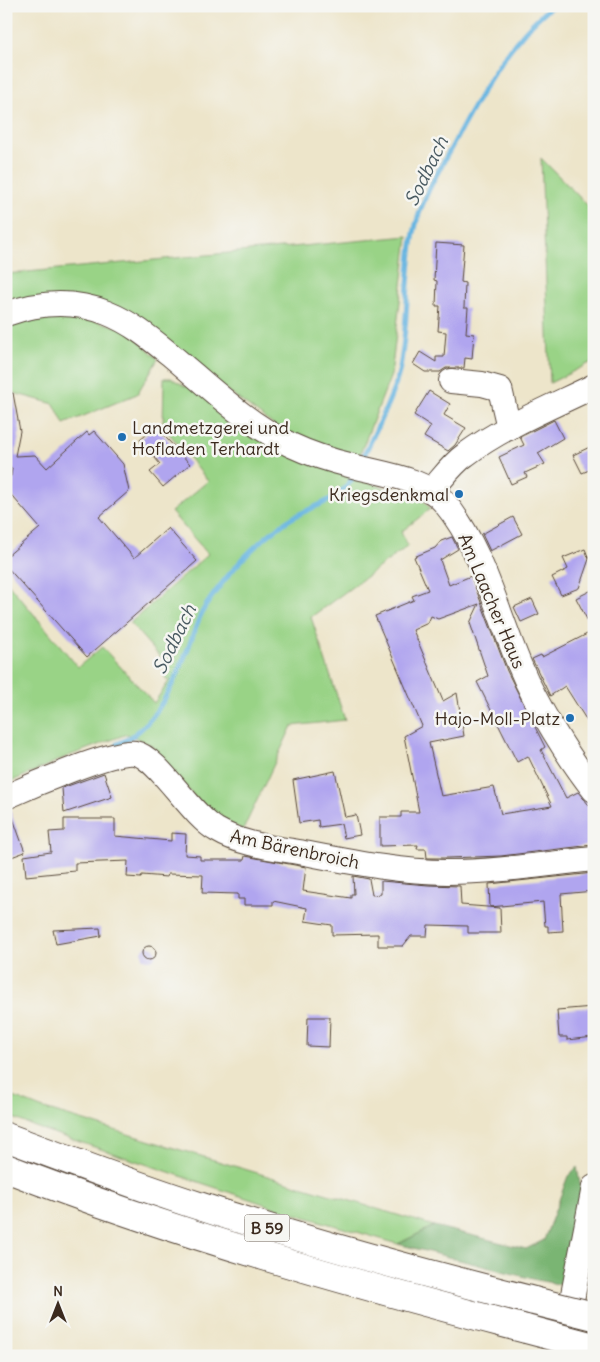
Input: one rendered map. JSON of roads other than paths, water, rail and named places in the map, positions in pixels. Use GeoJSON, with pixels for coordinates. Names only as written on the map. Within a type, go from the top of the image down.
{"type":"FeatureCollection","features":[{"type":"Feature","properties":{"kind":"highway","name":"B 59"},"geometry":{"type":"LineString","coordinates":[[6,1137],[128,1182],[239,1219],[341,1250],[534,1302],[594,1316]]}},
{"type":"Feature","properties":{"kind":"highway","name":"B 59"},"geometry":{"type":"LineString","coordinates":[[6,1168],[80,1196],[267,1256],[594,1347]]}},
{"type":"Feature","properties":{"kind":"street","name":"Am Laacher Haus"},"geometry":{"type":"LineString","coordinates":[[6,314],[56,304],[82,306],[108,313],[142,332],[221,397],[274,436],[315,454],[411,482],[431,491],[446,505],[467,539],[523,674],[573,760],[594,790]]}},
{"type":"Feature","properties":{"kind":"street"},"geometry":{"type":"LineString","coordinates":[[451,381],[500,388],[509,428]]}},
{"type":"Feature","properties":{"kind":"street"},"geometry":{"type":"LineString","coordinates":[[431,491],[465,455],[509,428],[594,386]]}},
{"type":"Feature","properties":{"kind":"street","name":"Am Bärenbroich"},"geometry":{"type":"LineString","coordinates":[[6,797],[86,765],[113,756],[133,753],[148,759],[200,818],[211,826],[232,837],[262,845],[380,866],[436,872],[484,871],[594,859]]}},
{"type":"Feature","properties":{"kind":"street"},"geometry":{"type":"LineString","coordinates":[[561,1356],[594,1187]]}},
{"type":"Feature","properties":{"kind":"waterway","name":"Sodbach"},"geometry":{"type":"LineString","coordinates":[[362,460],[388,405],[399,372],[404,338],[411,250],[424,201],[471,111],[494,73],[520,37],[552,6]]}},
{"type":"Feature","properties":{"kind":"waterway","name":"Sodbach"},"geometry":{"type":"LineString","coordinates":[[117,744],[142,728],[162,703],[177,674],[203,611],[231,572],[250,551],[272,533],[293,517],[339,494],[354,476]]}},
{"type":"Feature","properties":{"kind":"place","name":"Landmetzgerei und Hofladen Terhardt"},"geometry":{"type":"Point","coordinates":[122,437]}},
{"type":"Feature","properties":{"kind":"place","name":"Kriegsdenkmal"},"geometry":{"type":"Point","coordinates":[459,494]}},
{"type":"Feature","properties":{"kind":"place","name":"Hajo-Moll-Platz"},"geometry":{"type":"Point","coordinates":[570,718]}}]}
